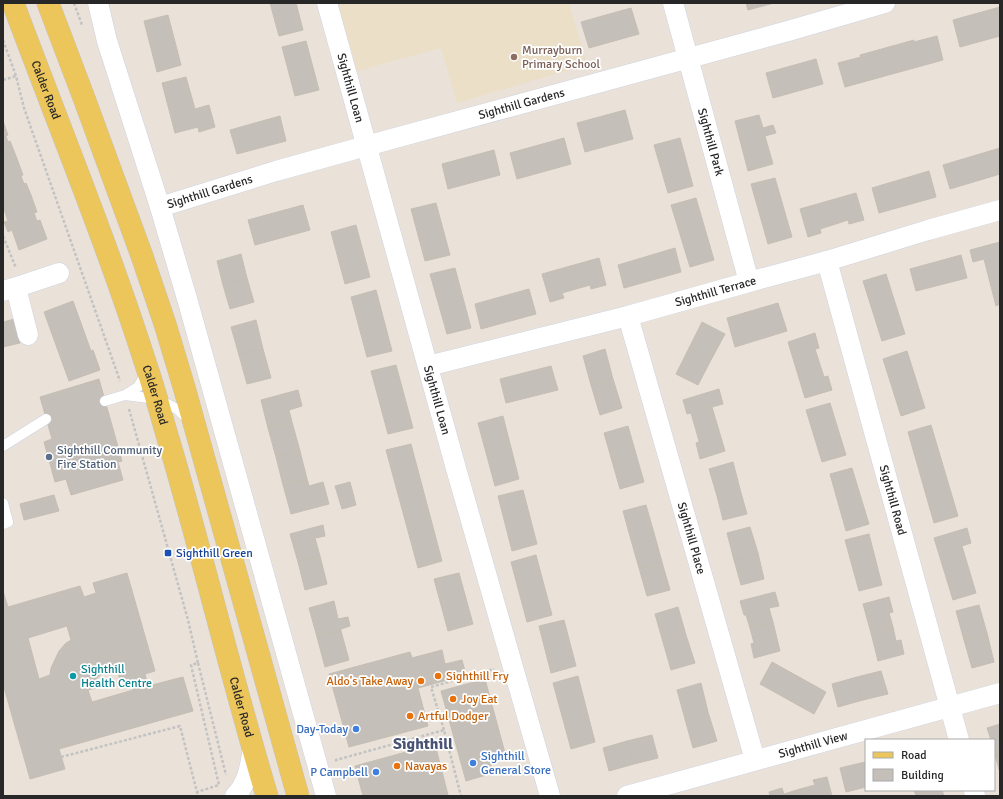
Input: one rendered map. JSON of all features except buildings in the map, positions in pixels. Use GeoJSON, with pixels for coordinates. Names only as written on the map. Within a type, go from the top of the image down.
{"type":"FeatureCollection","features":[{"type":"Feature","properties":{"kind":"main road","name":"Calder Road"},"geometry":{"type":"LineString","coordinates":[[13,3],[135,329],[194,528],[266,796]]}},
{"type":"Feature","properties":{"kind":"main road"},"geometry":{"type":"LineString","coordinates":[[48,3],[87,105],[165,324],[195,425],[298,796]]}},
{"type":"Feature","properties":{"kind":"street"},"geometry":{"type":"LineString","coordinates":[[98,3],[107,41],[160,207],[188,302],[326,796]]}},
{"type":"Feature","properties":{"kind":"street","name":"Sighthill Loan"},"geometry":{"type":"LineString","coordinates":[[327,3],[550,796]]}},
{"type":"Feature","properties":{"kind":"street","name":"Sighthill Park"},"geometry":{"type":"LineString","coordinates":[[673,3],[748,282]]}},
{"type":"Feature","properties":{"kind":"street","name":"Sighthill Gardens"},"geometry":{"type":"LineString","coordinates":[[160,207],[276,171],[885,3]]}},
{"type":"Feature","properties":{"kind":"street","name":"Sighthill Terrace"},"geometry":{"type":"LineString","coordinates":[[428,366],[628,316],[827,261],[1000,210]]}},
{"type":"Feature","properties":{"kind":"street","name":"Sighthill Road"},"geometry":{"type":"LineString","coordinates":[[827,261],[959,739]]}},
{"type":"Feature","properties":{"kind":"street"},"geometry":{"type":"LineString","coordinates":[[28,335],[14,288],[59,273]]}},
{"type":"Feature","properties":{"kind":"street","name":"Sighthill Place"},"geometry":{"type":"LineString","coordinates":[[628,316],[755,760]]}},
{"type":"Feature","properties":{"kind":"street","name":"Sighthill View"},"geometry":{"type":"LineString","coordinates":[[627,796],[1000,693]]}},
{"type":"Feature","properties":{"kind":"street"},"geometry":{"type":"LineString","coordinates":[[235,796],[246,782],[250,770],[253,749]]}},
{"type":"Feature","properties":{"kind":"lane"},"geometry":{"type":"LineString","coordinates":[[105,401],[125,395],[138,387],[148,371]]}},
{"type":"Feature","properties":{"kind":"lane"},"geometry":{"type":"LineString","coordinates":[[125,395],[157,399],[177,410],[195,425]]}},
{"type":"Feature","properties":{"kind":"lane"},"geometry":{"type":"LineString","coordinates":[[3,446],[46,419]]}},
{"type":"Feature","properties":{"kind":"lane"},"geometry":{"type":"LineString","coordinates":[[3,503],[8,522],[3,524]]}},
{"type":"Feature","properties":{"kind":"path"},"geometry":{"type":"LineString","coordinates":[[3,40],[16,76],[24,108],[125,395],[188,620],[226,775]]}},
{"type":"Feature","properties":{"kind":"path"},"geometry":{"type":"LineString","coordinates":[[3,80],[16,76]]}},
{"type":"Feature","properties":{"kind":"path"},"geometry":{"type":"LineString","coordinates":[[3,236],[14,288]]}},
{"type":"Feature","properties":{"kind":"path"},"geometry":{"type":"LineString","coordinates":[[197,792],[219,785],[191,665],[198,663]]}},
{"type":"Feature","properties":{"kind":"path"},"geometry":{"type":"LineString","coordinates":[[461,796],[431,687],[481,672]]}},
{"type":"Feature","properties":{"kind":"path"},"geometry":{"type":"LineString","coordinates":[[61,757],[180,726],[198,796]]}},
{"type":"Feature","properties":{"kind":"path"},"geometry":{"type":"LineString","coordinates":[[338,767],[336,760],[444,730]]}},
{"type":"Feature","properties":{"kind":"shaded area","name":"Murrayburn Primary School"},"geometry":{"type":"Polygon","coordinates":[[[338,3],[569,3],[587,65],[457,103],[441,48],[357,71],[338,3]]]}},
{"type":"Feature","properties":{"kind":"place","name":"Murrayburn Primary School"},"geometry":{"type":"Point","coordinates":[514,57]}},
{"type":"Feature","properties":{"kind":"place","name":"Sighthill Community Fire Station"},"geometry":{"type":"Point","coordinates":[49,457]}},
{"type":"Feature","properties":{"kind":"place","name":"Sighthill Green"},"geometry":{"type":"Point","coordinates":[168,553]}},
{"type":"Feature","properties":{"kind":"place","name":"Sighthill Health Centre"},"geometry":{"type":"Point","coordinates":[73,676]}},
{"type":"Feature","properties":{"kind":"place","name":"Sighthill Fry"},"geometry":{"type":"Point","coordinates":[438,676]}},
{"type":"Feature","properties":{"kind":"place","name":"Aldo's Take Away"},"geometry":{"type":"Point","coordinates":[421,681]}},
{"type":"Feature","properties":{"kind":"place","name":"Joy Eat"},"geometry":{"type":"Point","coordinates":[453,699]}},
{"type":"Feature","properties":{"kind":"place","name":"Artful Dodger"},"geometry":{"type":"Point","coordinates":[410,716]}},
{"type":"Feature","properties":{"kind":"place","name":"Day-Today"},"geometry":{"type":"Point","coordinates":[356,729]}},
{"type":"Feature","properties":{"kind":"place","name":"Sighthill General Store"},"geometry":{"type":"Point","coordinates":[473,763]}},
{"type":"Feature","properties":{"kind":"place","name":"Navayas"},"geometry":{"type":"Point","coordinates":[397,766]}},
{"type":"Feature","properties":{"kind":"place","name":"P Campbell"},"geometry":{"type":"Point","coordinates":[376,772]}},
{"type":"Feature","properties":{"kind":"district","name":"Sighthill"},"geometry":{"type":"Point","coordinates":[423,743]}}]}
